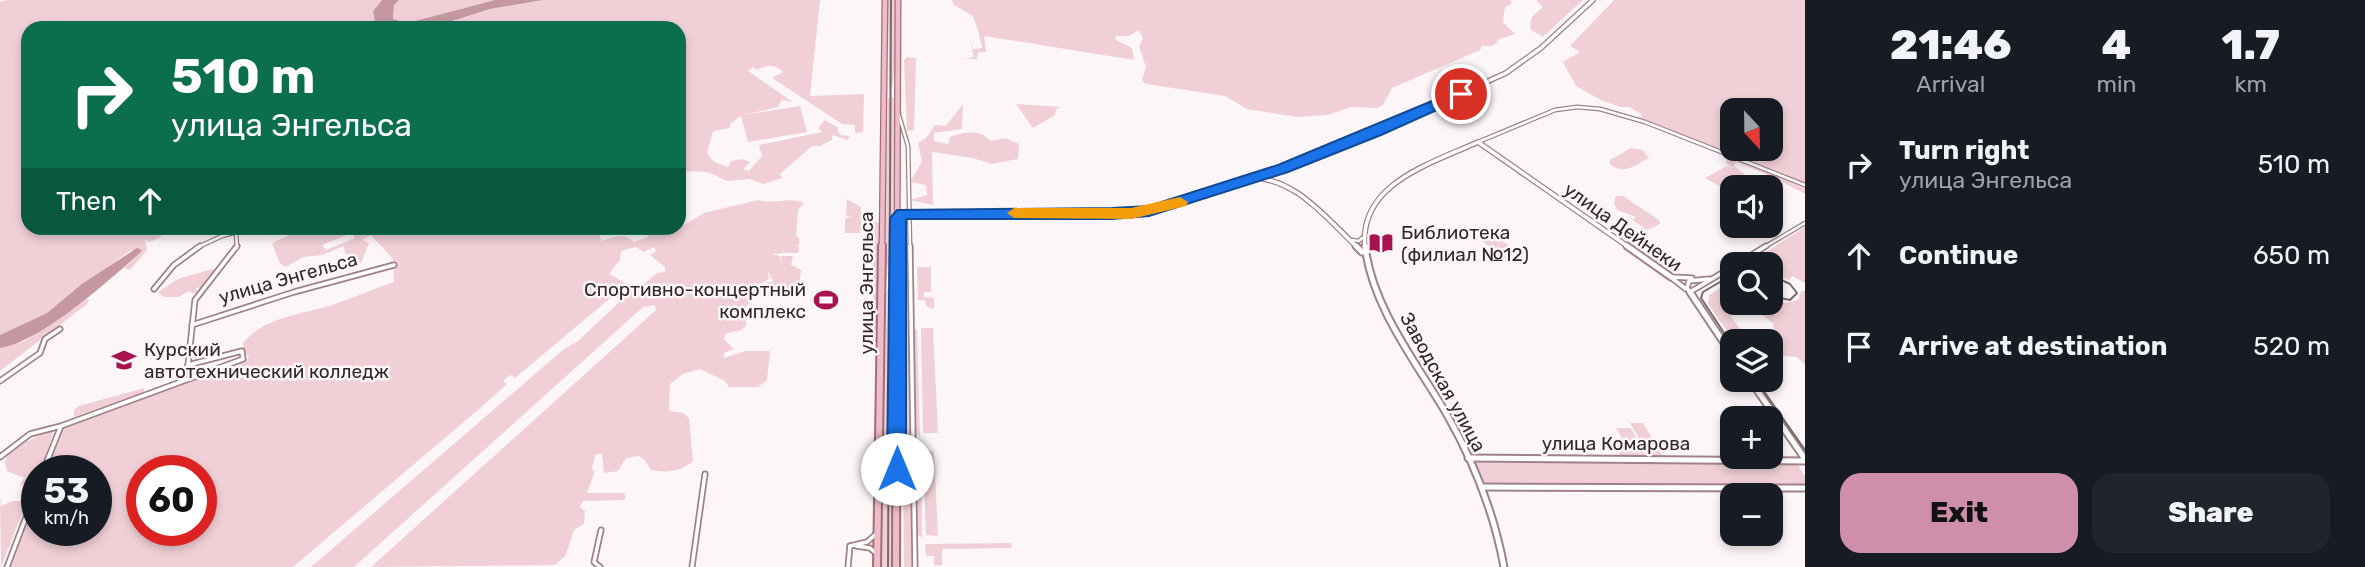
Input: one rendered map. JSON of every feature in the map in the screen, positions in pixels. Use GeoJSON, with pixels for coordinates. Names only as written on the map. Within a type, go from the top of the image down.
{"type":"FeatureCollection","features":[{"type":"Feature","properties":{"kind":"main road","name":"улица Энгельса"},"geometry":{"type":"LineString","coordinates":[[877,567],[885,0]]}},
{"type":"Feature","properties":{"kind":"main road","name":"улица Энгельса"},"geometry":{"type":"LineString","coordinates":[[896,567],[898,0]]}},
{"type":"Feature","properties":{"kind":"main road"},"geometry":{"type":"LineString","coordinates":[[885,85],[891,92],[897,89],[898,85]]}},
{"type":"Feature","properties":{"kind":"main road"},"geometry":{"type":"LineString","coordinates":[[884,103],[886,97],[894,95],[898,103]]}},
{"type":"Feature","properties":{"kind":"main road"},"geometry":{"type":"LineString","coordinates":[[882,284],[897,284]]}},
{"type":"Feature","properties":{"kind":"street","name":"улица Энгельса"},"geometry":{"type":"LineString","coordinates":[[897,218],[909,212],[1131,213],[1163,208],[1283,169],[1377,132],[1506,73],[1541,48],[1593,0]]}},
{"type":"Feature","properties":{"kind":"street","name":"Заводская улица"},"geometry":{"type":"LineString","coordinates":[[1504,567],[1496,530],[1468,458],[1439,400],[1385,309],[1364,253],[1365,217],[1382,193],[1478,142],[1555,110],[1577,107],[1600,109],[1646,122],[1805,186]]}},
{"type":"Feature","properties":{"kind":"street"},"geometry":{"type":"LineString","coordinates":[[898,112],[908,146],[915,567]]}},
{"type":"Feature","properties":{"kind":"street","name":"улица Дейнеки"},"geometry":{"type":"LineString","coordinates":[[1478,142],[1690,292],[1720,337]]}},
{"type":"Feature","properties":{"kind":"street"},"geometry":{"type":"LineString","coordinates":[[1254,177],[1272,180],[1294,189],[1351,240],[1359,241],[1363,238]]}},
{"type":"Feature","properties":{"kind":"street"},"geometry":{"type":"LineString","coordinates":[[1757,252],[1805,223]]}},
{"type":"Feature","properties":{"kind":"street"},"geometry":{"type":"LineString","coordinates":[[154,289],[164,273],[186,254],[213,238],[224,235]]}},
{"type":"Feature","properties":{"kind":"street","name":"улица Энгельса"},"geometry":{"type":"LineString","coordinates":[[182,380],[188,365],[195,300],[237,248],[236,235]]}},
{"type":"Feature","properties":{"kind":"street","name":"Заводская улица"},"geometry":{"type":"LineString","coordinates":[[1351,240],[1364,253]]}},
{"type":"Feature","properties":{"kind":"street","name":"улица Энгельса"},"geometry":{"type":"LineString","coordinates":[[192,325],[206,318],[394,265]]}},
{"type":"Feature","properties":{"kind":"street"},"geometry":{"type":"LineString","coordinates":[[1698,279],[1687,284],[1690,292],[1720,274]]}},
{"type":"Feature","properties":{"kind":"street"},"geometry":{"type":"LineString","coordinates":[[1670,276],[1711,279]]}},
{"type":"Feature","properties":{"kind":"street"},"geometry":{"type":"LineString","coordinates":[[0,381],[40,353],[45,339],[60,329]]}},
{"type":"Feature","properties":{"kind":"street"},"geometry":{"type":"LineString","coordinates":[[0,457],[30,434],[61,426],[243,359],[242,351],[188,365]]}},
{"type":"Feature","properties":{"kind":"street"},"geometry":{"type":"LineString","coordinates":[[1758,392],[1805,460]]}},
{"type":"Feature","properties":{"kind":"street"},"geometry":{"type":"LineString","coordinates":[[49,455],[61,426]]}},
{"type":"Feature","properties":{"kind":"street","name":"улица Комарова"},"geometry":{"type":"LineString","coordinates":[[1468,458],[1805,460]]}},
{"type":"Feature","properties":{"kind":"street"},"geometry":{"type":"LineString","coordinates":[[692,567],[705,474]]}},
{"type":"Feature","properties":{"kind":"street"},"geometry":{"type":"LineString","coordinates":[[1480,488],[1805,488]]}},
{"type":"Feature","properties":{"kind":"street"},"geometry":{"type":"LineString","coordinates":[[600,567],[594,562],[601,530]]}},
{"type":"Feature","properties":{"kind":"street"},"geometry":{"type":"LineString","coordinates":[[850,545],[867,542],[878,531]]}},
{"type":"Feature","properties":{"kind":"street"},"geometry":{"type":"LineString","coordinates":[[8,567],[21,532]]}},
{"type":"Feature","properties":{"kind":"street"},"geometry":{"type":"LineString","coordinates":[[850,545],[864,546],[878,555]]}},
{"type":"Feature","properties":{"kind":"street"},"geometry":{"type":"LineString","coordinates":[[848,567],[850,545]]}},
{"type":"Feature","properties":{"kind":"shaded area"},"geometry":{"type":"Polygon","coordinates":[[[382,0],[373,11],[375,21],[21,21],[21,235],[162,235],[150,242],[145,240],[147,250],[130,270],[124,268],[140,253],[131,250],[47,313],[0,335],[0,2],[382,0]]]}},
{"type":"Feature","properties":{"kind":"shaded area"},"geometry":{"type":"Polygon","coordinates":[[[382,0],[399,0],[394,5],[393,19],[400,21],[375,21],[373,11],[382,0]]]}},
{"type":"Feature","properties":{"kind":"shaded area"},"geometry":{"type":"Polygon","coordinates":[[[399,0],[495,0],[415,21],[393,19],[394,5],[399,0]]]}},
{"type":"Feature","properties":{"kind":"shaded area"},"geometry":{"type":"Polygon","coordinates":[[[495,0],[543,0],[490,9],[452,21],[415,21],[495,0]]]}},
{"type":"Feature","properties":{"kind":"shaded area"},"geometry":{"type":"Polygon","coordinates":[[[543,0],[820,0],[810,96],[864,94],[863,132],[855,133],[855,125],[842,124],[772,78],[783,72],[777,68],[768,66],[757,70],[753,67],[748,71],[793,102],[782,100],[778,107],[743,115],[800,106],[807,132],[748,142],[741,116],[730,124],[730,128],[713,131],[707,153],[714,162],[728,167],[731,161],[742,159],[750,162],[743,169],[749,171],[762,156],[759,145],[822,132],[818,128],[825,120],[837,127],[840,135],[849,136],[848,140],[832,135],[832,140],[820,146],[812,146],[780,174],[782,178],[763,184],[749,179],[727,181],[708,172],[686,171],[686,21],[452,21],[490,9],[543,0]]]}},
{"type":"Feature","properties":{"kind":"shaded area"},"geometry":{"type":"Polygon","coordinates":[[[888,0],[895,0],[896,55],[892,90],[889,88],[888,0]]]}},
{"type":"Feature","properties":{"kind":"shaded area"},"geometry":{"type":"Polygon","coordinates":[[[952,0],[1511,0],[1511,4],[1505,7],[1503,22],[1515,34],[1497,40],[1492,46],[1482,46],[1480,50],[1392,88],[1383,105],[1377,108],[1352,107],[1327,115],[1297,117],[1247,109],[1225,96],[1146,84],[1142,80],[1146,67],[1139,46],[1143,38],[1139,30],[1129,36],[1115,36],[1116,40],[1132,48],[1134,60],[984,36],[986,52],[978,52],[977,59],[964,59],[974,57],[969,35],[973,49],[982,48],[973,16],[954,5],[952,0]]]}},
{"type":"Feature","properties":{"kind":"shaded area"},"geometry":{"type":"Polygon","coordinates":[[[1536,0],[1583,0],[1543,37],[1531,30],[1532,19],[1543,7],[1536,0]]]}},
{"type":"Feature","properties":{"kind":"shaded area"},"geometry":{"type":"Polygon","coordinates":[[[1614,0],[1805,0],[1805,184],[1748,161],[1783,161],[1783,98],[1720,98],[1720,150],[1642,118],[1641,114],[1629,107],[1620,107],[1601,100],[1576,86],[1563,62],[1580,52],[1570,46],[1614,0]]]}},
{"type":"Feature","properties":{"kind":"shaded area"},"geometry":{"type":"Polygon","coordinates":[[[907,57],[916,58],[914,130],[907,131],[904,60],[907,57]]]}},
{"type":"Feature","properties":{"kind":"shaded area"},"geometry":{"type":"Polygon","coordinates":[[[894,98],[891,282],[888,279],[885,228],[888,99],[894,98]]]}},
{"type":"Feature","properties":{"kind":"shaded area"},"geometry":{"type":"Polygon","coordinates":[[[963,104],[962,129],[934,133],[934,141],[948,144],[950,137],[972,133],[987,137],[991,141],[1006,138],[1019,144],[1018,159],[991,164],[973,158],[932,152],[933,205],[910,200],[927,195],[926,185],[910,182],[922,161],[918,143],[926,138],[935,125],[946,126],[963,104]]]}},
{"type":"Feature","properties":{"kind":"shaded area"},"geometry":{"type":"Polygon","coordinates":[[[1016,104],[1061,107],[1056,109],[1055,115],[1033,128],[1016,104]]]}},
{"type":"Feature","properties":{"kind":"shaded area"},"geometry":{"type":"Polygon","coordinates":[[[1631,148],[1643,150],[1649,158],[1625,169],[1610,164],[1610,160],[1631,148]]]}},
{"type":"Feature","properties":{"kind":"shaded area"},"geometry":{"type":"Polygon","coordinates":[[[1740,161],[1775,175],[1768,175],[1736,162],[1734,166],[1745,174],[1720,175],[1720,186],[1705,178],[1727,166],[1733,168],[1726,163],[1740,161]]]}},
{"type":"Feature","properties":{"kind":"shaded area"},"geometry":{"type":"Polygon","coordinates":[[[1783,178],[1805,187],[1805,194],[1783,182],[1783,178]]]}},
{"type":"Feature","properties":{"kind":"shaded area"},"geometry":{"type":"Polygon","coordinates":[[[1616,196],[1623,196],[1659,220],[1660,224],[1647,230],[1632,220],[1636,217],[1617,210],[1614,203],[1616,196]]]}},
{"type":"Feature","properties":{"kind":"shaded area"},"geometry":{"type":"Polygon","coordinates":[[[847,199],[861,207],[861,233],[845,233],[845,219],[851,216],[846,216],[846,212],[849,214],[846,211],[847,199]]]}},
{"type":"Feature","properties":{"kind":"shaded area"},"geometry":{"type":"Polygon","coordinates":[[[758,200],[793,200],[804,203],[798,210],[798,253],[785,253],[781,246],[784,253],[771,254],[780,256],[782,268],[781,256],[793,256],[791,265],[801,270],[799,291],[766,291],[767,282],[773,282],[768,271],[769,279],[762,283],[745,309],[746,326],[725,334],[724,339],[734,349],[724,353],[724,358],[746,351],[770,351],[767,380],[758,387],[729,387],[725,381],[700,369],[683,374],[670,384],[669,411],[683,413],[689,418],[693,461],[678,469],[657,471],[651,470],[644,459],[638,456],[626,458],[618,471],[604,473],[602,454],[596,454],[592,467],[594,474],[587,493],[624,493],[626,498],[583,501],[580,507],[585,511],[584,524],[574,530],[566,555],[555,565],[371,567],[656,310],[655,305],[643,307],[354,567],[311,567],[564,349],[577,342],[633,289],[637,290],[657,273],[665,272],[665,267],[650,255],[656,251],[654,247],[644,252],[636,247],[621,251],[620,260],[609,274],[627,284],[515,378],[510,375],[503,381],[507,384],[479,409],[293,567],[11,567],[21,539],[21,546],[112,546],[112,455],[51,455],[64,426],[247,359],[249,356],[244,354],[243,343],[272,322],[332,305],[394,282],[393,259],[371,235],[599,235],[601,241],[622,236],[634,242],[648,235],[686,235],[686,224],[704,213],[758,200]]]}},
{"type":"Feature","properties":{"kind":"shaded area"},"geometry":{"type":"Polygon","coordinates":[[[901,219],[907,219],[908,245],[913,567],[904,567],[901,219]]]}},
{"type":"Feature","properties":{"kind":"shaded area"},"geometry":{"type":"Polygon","coordinates":[[[873,221],[879,223],[879,328],[873,330],[873,221]]]}},
{"type":"Feature","properties":{"kind":"shaded area"},"geometry":{"type":"Polygon","coordinates":[[[1805,227],[1805,283],[1792,276],[1789,280],[1783,277],[1783,252],[1766,252],[1805,227]]]}},
{"type":"Feature","properties":{"kind":"shaded area"},"geometry":{"type":"Polygon","coordinates":[[[1483,231],[1493,233],[1519,254],[1520,261],[1507,260],[1478,238],[1477,235],[1483,231]]]}},
{"type":"Feature","properties":{"kind":"shaded area"},"geometry":{"type":"Polygon","coordinates":[[[290,235],[347,235],[322,245],[326,250],[355,238],[353,235],[371,235],[362,240],[369,243],[361,264],[355,255],[345,254],[344,246],[322,255],[303,257],[286,267],[280,264],[272,243],[290,235]]]}},
{"type":"Feature","properties":{"kind":"shaded area"},"geometry":{"type":"Polygon","coordinates":[[[137,248],[142,250],[140,253],[54,323],[35,335],[0,348],[0,335],[47,313],[82,284],[137,248]]]}},
{"type":"Feature","properties":{"kind":"shaded area"},"geometry":{"type":"Polygon","coordinates":[[[917,267],[931,267],[931,292],[924,292],[924,297],[920,297],[934,298],[934,309],[927,307],[925,300],[918,300],[917,267]]]}},
{"type":"Feature","properties":{"kind":"shaded area"},"geometry":{"type":"Polygon","coordinates":[[[212,269],[215,272],[204,287],[196,288],[197,291],[193,294],[190,291],[178,297],[164,297],[158,292],[178,279],[212,269]]]}},
{"type":"Feature","properties":{"kind":"shaded area"},"geometry":{"type":"Polygon","coordinates":[[[1720,288],[1720,315],[1730,315],[1740,329],[1726,329],[1708,304],[1709,295],[1720,288]]]}},
{"type":"Feature","properties":{"kind":"shaded area"},"geometry":{"type":"Polygon","coordinates":[[[887,291],[893,291],[894,567],[880,567],[887,291]]]}},
{"type":"Feature","properties":{"kind":"shaded area"},"geometry":{"type":"Polygon","coordinates":[[[1801,291],[1805,291],[1805,365],[1797,357],[1783,356],[1783,329],[1774,329],[1773,323],[1762,315],[1783,315],[1783,302],[1798,300],[1801,291]]]}},
{"type":"Feature","properties":{"kind":"shaded area"},"geometry":{"type":"Polygon","coordinates":[[[89,299],[87,304],[0,371],[0,348],[25,341],[83,300],[89,299]]]}},
{"type":"Feature","properties":{"kind":"shaded area"},"geometry":{"type":"Polygon","coordinates":[[[917,328],[920,437],[915,431],[913,333],[917,328]]]}},
{"type":"Feature","properties":{"kind":"shaded area"},"geometry":{"type":"Polygon","coordinates":[[[921,328],[933,328],[938,433],[923,433],[921,328]]]}},
{"type":"Feature","properties":{"kind":"shaded area"},"geometry":{"type":"Polygon","coordinates":[[[144,388],[144,392],[74,417],[74,410],[79,406],[144,388]]]}},
{"type":"Feature","properties":{"kind":"shaded area"},"geometry":{"type":"Polygon","coordinates":[[[1630,423],[1643,423],[1663,456],[1649,456],[1630,423]]]}},
{"type":"Feature","properties":{"kind":"shaded area"},"geometry":{"type":"Polygon","coordinates":[[[1616,428],[1631,428],[1646,456],[1620,456],[1614,446],[1626,445],[1616,428]]]}},
{"type":"Feature","properties":{"kind":"shaded area"},"geometry":{"type":"Polygon","coordinates":[[[54,430],[46,455],[21,455],[21,477],[7,471],[7,456],[26,438],[28,441],[54,430]]]}},
{"type":"Feature","properties":{"kind":"shaded area"},"geometry":{"type":"Polygon","coordinates":[[[921,451],[922,538],[916,533],[915,457],[921,451]]]}},
{"type":"Feature","properties":{"kind":"shaded area"},"geometry":{"type":"Polygon","coordinates":[[[923,451],[934,451],[938,536],[926,535],[923,451]]]}},
{"type":"Feature","properties":{"kind":"shaded area"},"geometry":{"type":"Polygon","coordinates":[[[1477,461],[1720,462],[1720,469],[1783,469],[1783,462],[1796,462],[1805,476],[1805,486],[1783,486],[1783,483],[1720,483],[1720,486],[1487,485],[1481,481],[1474,467],[1477,461]]]}},
{"type":"Feature","properties":{"kind":"shaded area"},"geometry":{"type":"Polygon","coordinates":[[[0,495],[1,506],[12,501],[21,501],[21,516],[1,567],[0,495]]]}},
{"type":"Feature","properties":{"kind":"shaded area"},"geometry":{"type":"Polygon","coordinates":[[[1011,543],[1012,548],[942,549],[942,565],[934,565],[934,556],[926,556],[925,544],[1011,543]]]}},
{"type":"Feature","properties":{"kind":"tram line"},"geometry":{"type":"LineString","coordinates":[[888,567],[891,0]]}},
{"type":"Feature","properties":{"kind":"tram line"},"geometry":{"type":"LineString","coordinates":[[1783,281],[1790,284],[1797,293],[1790,300],[1783,299]]}},
{"type":"Feature","properties":{"kind":"tram line"},"geometry":{"type":"LineString","coordinates":[[1720,282],[1703,292],[1701,298],[1721,329]]}},
{"type":"Feature","properties":{"kind":"tram line"},"geometry":{"type":"LineString","coordinates":[[1764,392],[1805,450]]}},
{"type":"Feature","properties":{"kind":"slow traffic"},"geometry":{"type":"LineString","coordinates":[[1014,213],[1131,213],[1163,208],[1180,202]]}},
{"type":"Feature","properties":{"kind":"place","name":"Библиотека (филиал №12)"},"geometry":{"type":"Point","coordinates":[1381,243]}},
{"type":"Feature","properties":{"kind":"place","name":"Спортивно-концертный комплекс"},"geometry":{"type":"Point","coordinates":[826,300]}},
{"type":"Feature","properties":{"kind":"place","name":"Курский автотехнический колледж"},"geometry":{"type":"Point","coordinates":[124,360]}},
{"type":"Feature","properties":{"kind":"route"},"geometry":{"type":"LineString","coordinates":[[897,469],[897,218],[902,213],[1112,214],[1149,211],[1245,178],[1283,169],[1377,132],[1461,94]]}}]}
